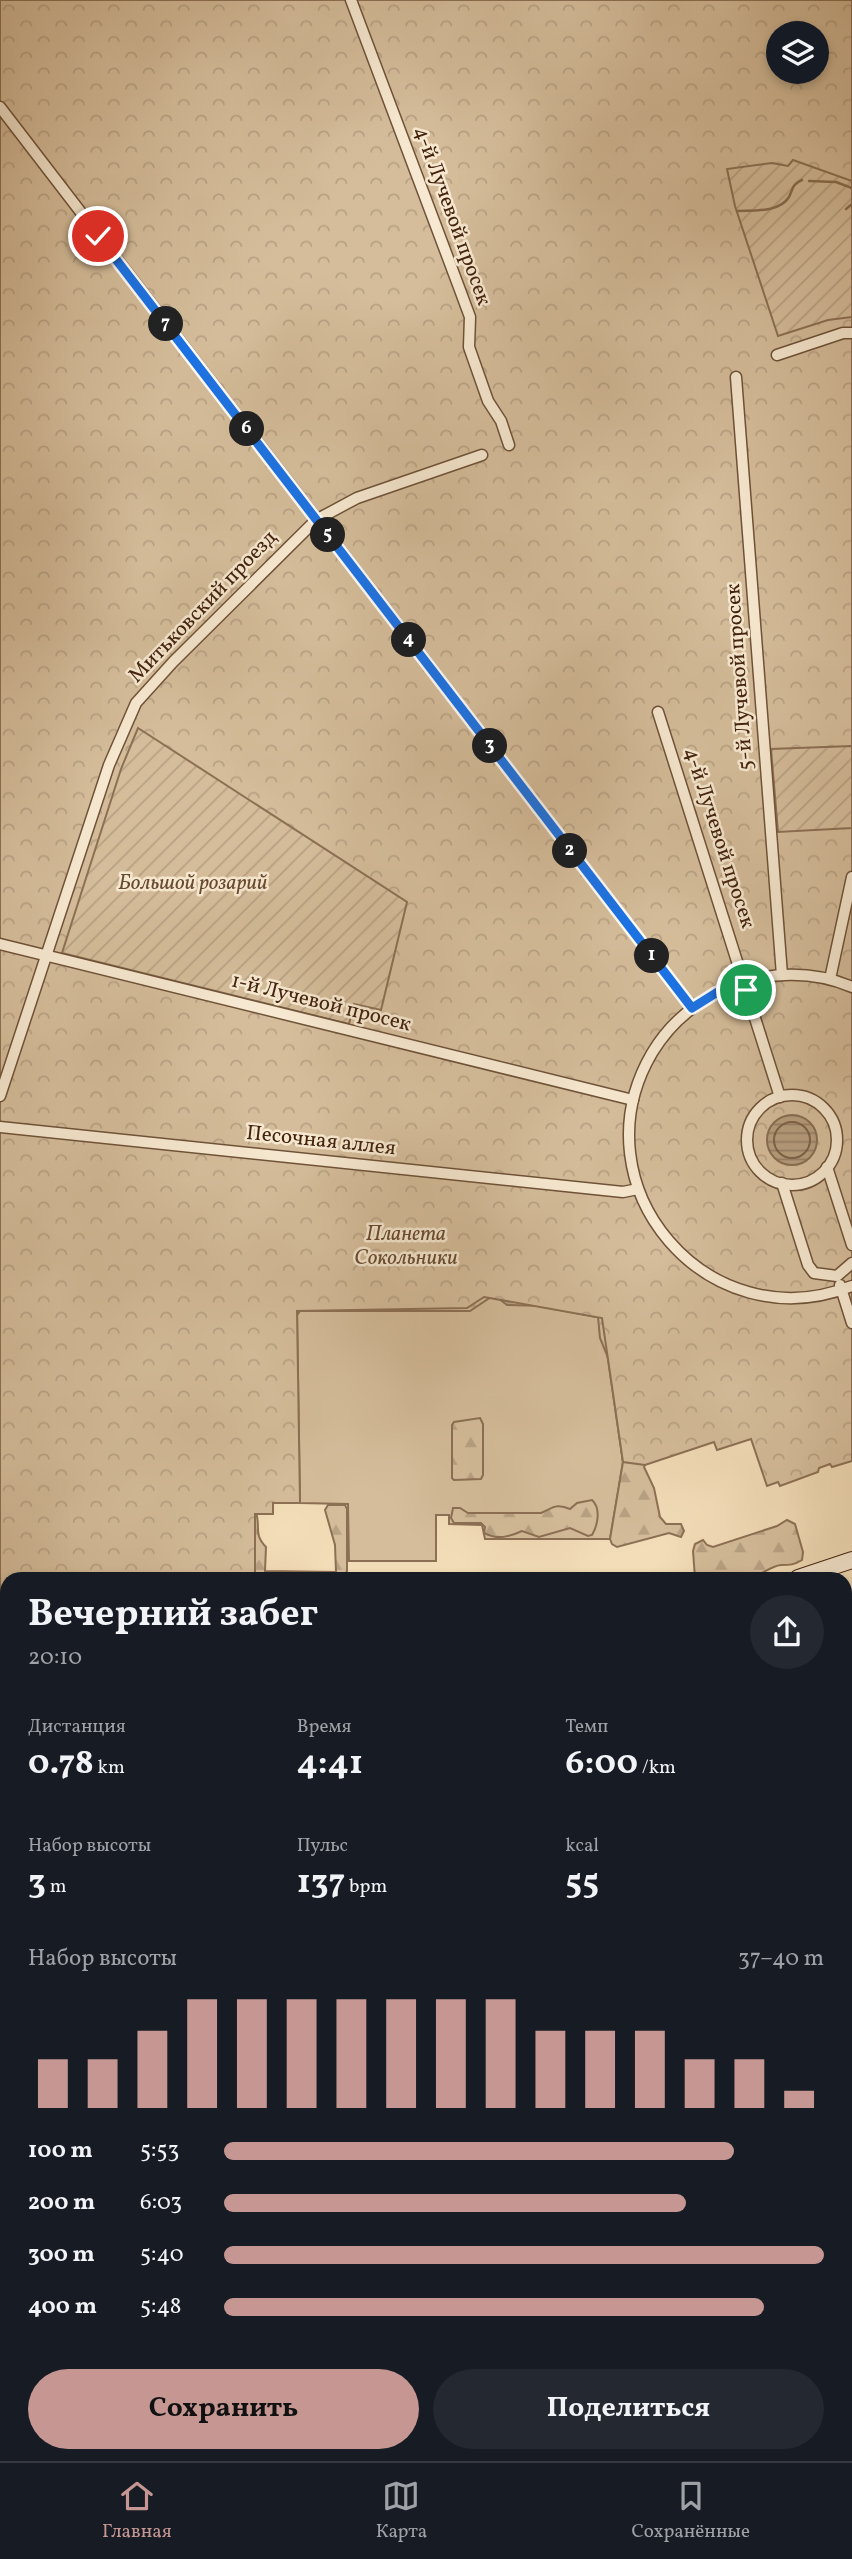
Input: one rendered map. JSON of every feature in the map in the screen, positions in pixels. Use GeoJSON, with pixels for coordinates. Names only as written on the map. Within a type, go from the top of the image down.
{"type":"FeatureCollection","features":[{"type":"Feature","properties":{"kind":"main road"},"geometry":{"type":"LineString","coordinates":[[816,1572],[852,1560]]}},
{"type":"Feature","properties":{"kind":"street","name":"4-й Лучевой просек"},"geometry":{"type":"LineString","coordinates":[[351,0],[470,317],[469,348],[488,401],[501,421],[509,445]]}},
{"type":"Feature","properties":{"kind":"street"},"geometry":{"type":"LineString","coordinates":[[0,107],[692,1008]]}},
{"type":"Feature","properties":{"kind":"street"},"geometry":{"type":"LineString","coordinates":[[777,355],[844,333],[852,333]]}},
{"type":"Feature","properties":{"kind":"street","name":"5-й Лучевой просек"},"geometry":{"type":"LineString","coordinates":[[736,377],[782,975]]}},
{"type":"Feature","properties":{"kind":"street","name":"Митьковский проезд"},"geometry":{"type":"LineString","coordinates":[[0,1096],[109,765],[133,708],[152,684],[316,520],[357,498],[482,455]]}},
{"type":"Feature","properties":{"kind":"street","name":"4-й Лучевой просек"},"geometry":{"type":"LineString","coordinates":[[658,712],[780,1097]]}},
{"type":"Feature","properties":{"kind":"street"},"geometry":{"type":"LineString","coordinates":[[830,979],[852,877]]}},
{"type":"Feature","properties":{"kind":"street","name":"1-й Лучевой просек"},"geometry":{"type":"LineString","coordinates":[[0,944],[633,1100]]}},
{"type":"Feature","properties":{"kind":"street"},"geometry":{"type":"LineString","coordinates":[[847,1288],[802,1297],[780,1297],[758,1295],[718,1281],[685,1259],[651,1218],[638,1189],[629,1145],[633,1100],[642,1072],[657,1045],[673,1025],[692,1008],[716,993],[744,981],[782,975],[830,979],[852,986]]}},
{"type":"Feature","properties":{"kind":"street"},"geometry":{"type":"LineString","coordinates":[[799,1096],[813,1100],[821,1105],[831,1118],[837,1143],[833,1158],[827,1167],[808,1182],[782,1183],[769,1178],[751,1159],[747,1142],[753,1118],[764,1105],[780,1097],[799,1096]]}},
{"type":"Feature","properties":{"kind":"street","name":"Песочная аллея"},"geometry":{"type":"LineString","coordinates":[[0,1128],[623,1192],[638,1189]]}},
{"type":"Feature","properties":{"kind":"street"},"geometry":{"type":"LineString","coordinates":[[827,1167],[852,1245]]}},
{"type":"Feature","properties":{"kind":"street"},"geometry":{"type":"LineString","coordinates":[[782,1183],[808,1265],[814,1273],[837,1276],[847,1288],[852,1322]]}},
{"type":"Feature","properties":{"kind":"street"},"geometry":{"type":"LineString","coordinates":[[837,1276],[852,1262]]}},
{"type":"Feature","properties":{"kind":"green space","name":"Планета Сокольники"},"geometry":{"type":"Polygon","coordinates":[[[0,0],[852,0],[852,1461],[832,1467],[830,1464],[819,1468],[818,1472],[780,1486],[778,1482],[767,1486],[751,1439],[717,1450],[714,1442],[645,1465],[623,1462],[602,1318],[484,1297],[467,1308],[297,1311],[300,1503],[273,1503],[273,1514],[255,1514],[255,1572],[0,1572],[0,0]]]}},
{"type":"Feature","properties":{"kind":"green space"},"geometry":{"type":"Polygon","coordinates":[[[793,160],[852,181],[852,317],[828,320],[778,336],[735,206],[727,169],[772,163],[788,166],[793,160]]]}},
{"type":"Feature","properties":{"kind":"green space","name":"Большой розарий"},"geometry":{"type":"Polygon","coordinates":[[[138,728],[407,902],[381,1010],[354,1004],[349,1024],[62,953],[121,769],[138,728]]]}},
{"type":"Feature","properties":{"kind":"green space"},"geometry":{"type":"Polygon","coordinates":[[[852,746],[852,828],[778,832],[771,749],[852,746]]]}},
{"type":"Feature","properties":{"kind":"green space"},"geometry":{"type":"Polygon","coordinates":[[[416,1285],[600,1303],[660,1517],[666,1524],[681,1524],[684,1531],[681,1537],[669,1533],[617,1547],[610,1539],[623,1462],[609,1360],[600,1338],[598,1317],[546,1306],[507,1305],[494,1295],[470,1311],[300,1311],[293,1321],[279,1314],[416,1285]]]}},
{"type":"Feature","properties":{"kind":"green space"},"geometry":{"type":"Polygon","coordinates":[[[484,1296],[602,1318],[623,1462],[610,1539],[485,1539],[482,1525],[449,1524],[449,1515],[436,1515],[436,1561],[349,1561],[348,1504],[300,1503],[297,1311],[484,1296]]]}},
{"type":"Feature","properties":{"kind":"green space"},"geometry":{"type":"Polygon","coordinates":[[[480,1418],[483,1424],[483,1475],[481,1479],[454,1480],[452,1425],[454,1422],[480,1418]]]}},
{"type":"Feature","properties":{"kind":"green space"},"geometry":{"type":"Polygon","coordinates":[[[592,1500],[597,1507],[598,1517],[592,1535],[588,1536],[570,1528],[539,1537],[522,1531],[499,1537],[484,1533],[485,1527],[481,1523],[454,1523],[451,1518],[453,1508],[460,1508],[468,1513],[541,1513],[558,1506],[570,1509],[577,1503],[592,1500]]]}},
{"type":"Feature","properties":{"kind":"green space"},"geometry":{"type":"Polygon","coordinates":[[[328,1505],[345,1505],[347,1509],[346,1572],[336,1572],[335,1545],[325,1510],[328,1505]]]}},
{"type":"Feature","properties":{"kind":"green space"},"geometry":{"type":"Polygon","coordinates":[[[255,1511],[259,1537],[266,1547],[265,1571],[336,1572],[253,1572],[255,1511]]]}},
{"type":"Feature","properties":{"kind":"green space"},"geometry":{"type":"Polygon","coordinates":[[[787,1520],[795,1524],[803,1552],[802,1560],[773,1567],[764,1572],[695,1572],[695,1544],[703,1540],[713,1547],[777,1526],[787,1520]]]}},
{"type":"Feature","properties":{"kind":"water"},"geometry":{"type":"Polygon","coordinates":[[[792,1115],[810,1122],[817,1140],[810,1158],[792,1165],[774,1158],[767,1140],[774,1122],[792,1115]]]}},
{"type":"Feature","properties":{"kind":"waterway"},"geometry":{"type":"LineString","coordinates":[[737,211],[765,210],[779,206],[802,180]]}},
{"type":"Feature","properties":{"kind":"waterway"},"geometry":{"type":"LineString","coordinates":[[809,181],[836,182],[852,188]]}},
{"type":"Feature","properties":{"kind":"waterway"},"geometry":{"type":"LineString","coordinates":[[846,209],[852,204]]}},
{"type":"Feature","properties":{"kind":"route"},"geometry":{"type":"LineString","coordinates":[[98,236],[692,1008],[716,993],[744,981],[746,990]]}}]}
